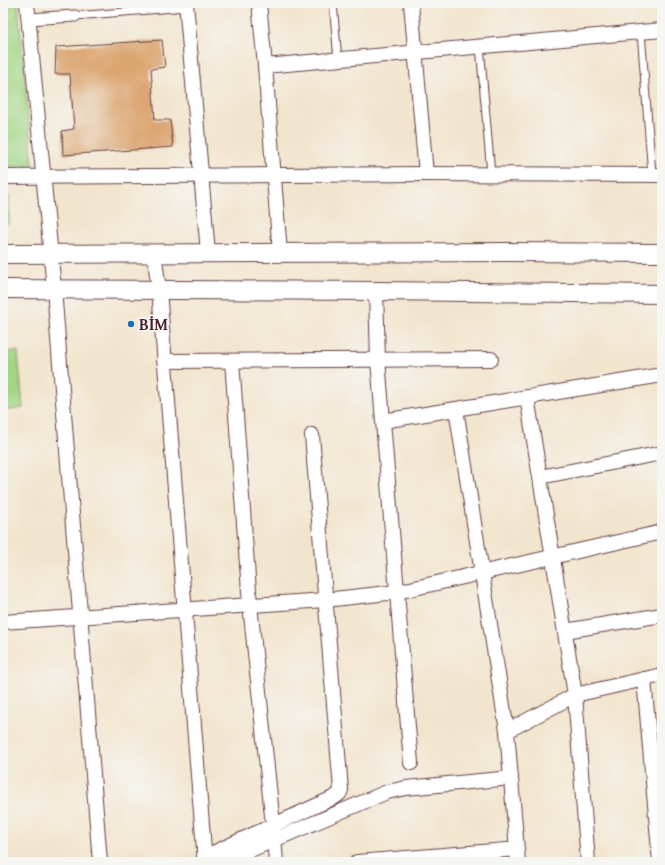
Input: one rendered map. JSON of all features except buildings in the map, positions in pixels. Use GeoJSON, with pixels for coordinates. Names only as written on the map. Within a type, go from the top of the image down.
{"type":"FeatureCollection","features":[{"type":"Feature","properties":{"kind":"street"},"geometry":{"type":"LineString","coordinates":[[27,3],[54,289],[100,862]]}},
{"type":"Feature","properties":{"kind":"street"},"geometry":{"type":"LineString","coordinates":[[259,3],[280,253]]}},
{"type":"Feature","properties":{"kind":"street"},"geometry":{"type":"LineString","coordinates":[[412,3],[426,174]]}},
{"type":"Feature","properties":{"kind":"street"},"geometry":{"type":"LineString","coordinates":[[186,5],[208,253]]}},
{"type":"Feature","properties":{"kind":"street"},"geometry":{"type":"LineString","coordinates":[[29,19],[75,16]]}},
{"type":"Feature","properties":{"kind":"street"},"geometry":{"type":"LineString","coordinates":[[265,66],[662,30]]}},
{"type":"Feature","properties":{"kind":"street"},"geometry":{"type":"LineString","coordinates":[[3,176],[273,174],[657,175]]}},
{"type":"Feature","properties":{"kind":"street"},"geometry":{"type":"LineString","coordinates":[[3,254],[516,252],[662,253]]}},
{"type":"Feature","properties":{"kind":"street"},"geometry":{"type":"LineString","coordinates":[[154,253],[159,290],[205,859],[273,825],[335,797],[341,790],[312,435]]}},
{"type":"Feature","properties":{"kind":"street"},"geometry":{"type":"LineString","coordinates":[[3,289],[662,294]]}},
{"type":"Feature","properties":{"kind":"street"},"geometry":{"type":"LineString","coordinates":[[376,291],[378,360],[411,763]]}},
{"type":"Feature","properties":{"kind":"street"},"geometry":{"type":"LineString","coordinates":[[164,361],[491,359]]}},
{"type":"Feature","properties":{"kind":"street"},"geometry":{"type":"LineString","coordinates":[[232,361],[250,605],[276,862]]}},
{"type":"Feature","properties":{"kind":"street"},"geometry":{"type":"LineString","coordinates":[[383,422],[662,375]]}},
{"type":"Feature","properties":{"kind":"street"},"geometry":{"type":"LineString","coordinates":[[527,398],[575,695],[588,862]]}},
{"type":"Feature","properties":{"kind":"street"},"geometry":{"type":"LineString","coordinates":[[357,862],[518,855],[507,731],[456,409]]}},
{"type":"Feature","properties":{"kind":"street"},"geometry":{"type":"LineString","coordinates":[[540,477],[662,453]]}},
{"type":"Feature","properties":{"kind":"street"},"geometry":{"type":"LineString","coordinates":[[3,622],[325,600],[397,592],[662,532]]}},
{"type":"Feature","properties":{"kind":"street"},"geometry":{"type":"LineString","coordinates":[[565,631],[662,616]]}},
{"type":"Feature","properties":{"kind":"street"},"geometry":{"type":"LineString","coordinates":[[507,731],[575,695],[662,675]]}},
{"type":"Feature","properties":{"kind":"street"},"geometry":{"type":"LineString","coordinates":[[644,679],[656,749],[660,862]]}},
{"type":"Feature","properties":{"kind":"street"},"geometry":{"type":"LineString","coordinates":[[222,862],[386,792],[406,788],[511,778]]}},
{"type":"Feature","properties":{"kind":"lane"},"geometry":{"type":"LineString","coordinates":[[333,3],[338,60]]}},
{"type":"Feature","properties":{"kind":"lane"},"geometry":{"type":"LineString","coordinates":[[75,16],[186,5]]}},
{"type":"Feature","properties":{"kind":"lane"},"geometry":{"type":"LineString","coordinates":[[641,32],[657,175]]}},
{"type":"Feature","properties":{"kind":"lane"},"geometry":{"type":"LineString","coordinates":[[480,46],[491,174]]}},
{"type":"Feature","properties":{"kind":"green space"},"geometry":{"type":"Polygon","coordinates":[[[3,3],[18,3],[33,166],[3,167],[3,3]]]}},
{"type":"Feature","properties":{"kind":"green space"},"geometry":{"type":"Polygon","coordinates":[[[3,196],[9,196],[9,224],[3,224],[3,196]]]}},
{"type":"Feature","properties":{"kind":"green space"},"geometry":{"type":"Polygon","coordinates":[[[18,351],[23,408],[3,411],[3,352],[18,351]]]}},
{"type":"Feature","properties":{"kind":"place","name":"BİM"},"geometry":{"type":"Point","coordinates":[131,324]}}]}
